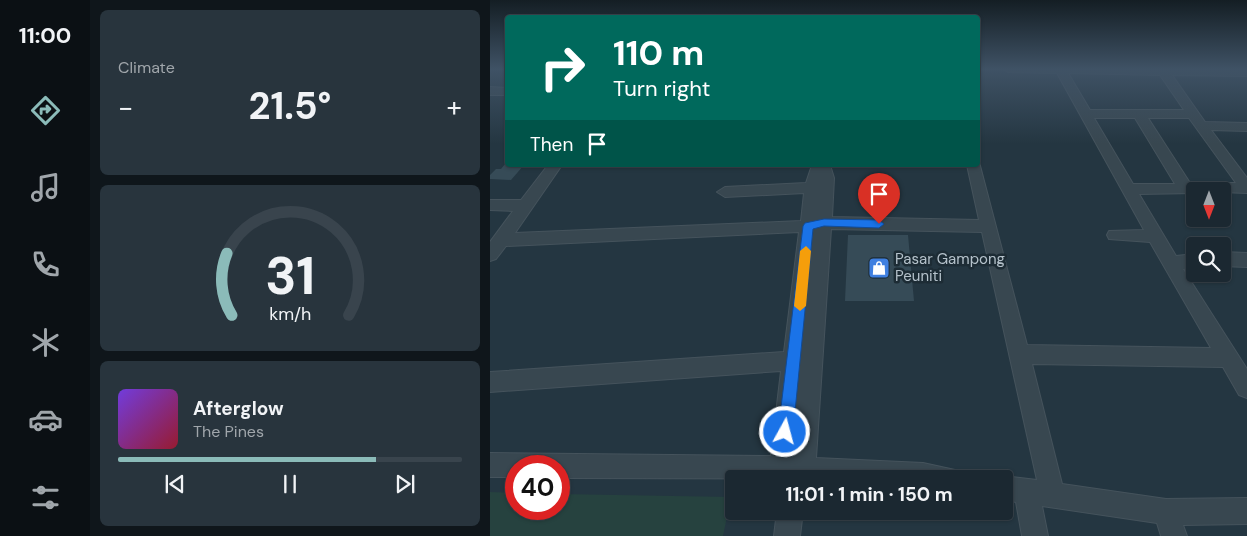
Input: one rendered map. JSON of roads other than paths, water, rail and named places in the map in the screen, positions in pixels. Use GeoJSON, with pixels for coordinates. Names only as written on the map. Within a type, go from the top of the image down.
{"type":"FeatureCollection","features":[{"type":"Feature","properties":{"kind":"street"},"geometry":{"type":"LineString","coordinates":[[1075,94],[1227,358],[1247,388]]}},
{"type":"Feature","properties":{"kind":"street"},"geometry":{"type":"LineString","coordinates":[[1178,94],[1247,188]]}},
{"type":"Feature","properties":{"kind":"street"},"geometry":{"type":"LineString","coordinates":[[1087,114],[1194,114]]}},
{"type":"Feature","properties":{"kind":"street"},"geometry":{"type":"LineString","coordinates":[[1139,114],[1185,188]]}},
{"type":"Feature","properties":{"kind":"street"},"geometry":{"type":"LineString","coordinates":[[1203,126],[1247,127]]}},
{"type":"Feature","properties":{"kind":"street"},"geometry":{"type":"LineString","coordinates":[[490,254],[527,206],[554,167]]}},
{"type":"Feature","properties":{"kind":"street"},"geometry":{"type":"LineString","coordinates":[[816,224],[812,188],[814,175],[818,167]]}},
{"type":"Feature","properties":{"kind":"street"},"geometry":{"type":"LineString","coordinates":[[792,470],[816,224],[827,178],[824,167]]}},
{"type":"Feature","properties":{"kind":"street"},"geometry":{"type":"LineString","coordinates":[[974,167],[1054,496]]}},
{"type":"Feature","properties":{"kind":"street"},"geometry":{"type":"LineString","coordinates":[[725,192],[812,188]]}},
{"type":"Feature","properties":{"kind":"street"},"geometry":{"type":"LineString","coordinates":[[1130,189],[1247,188]]}},
{"type":"Feature","properties":{"kind":"street"},"geometry":{"type":"LineString","coordinates":[[490,205],[527,206]]}},
{"type":"Feature","properties":{"kind":"street"},"geometry":{"type":"LineString","coordinates":[[501,240],[816,224],[989,226]]}},
{"type":"Feature","properties":{"kind":"street"},"geometry":{"type":"LineString","coordinates":[[1115,235],[1156,236]]}},
{"type":"Feature","properties":{"kind":"street"},"geometry":{"type":"LineString","coordinates":[[1231,259],[1247,260]]}},
{"type":"Feature","properties":{"kind":"street"},"geometry":{"type":"LineString","coordinates":[[1172,263],[1186,262]]}},
{"type":"Feature","properties":{"kind":"street"},"geometry":{"type":"LineString","coordinates":[[792,470],[794,361],[808,317]]}},
{"type":"Feature","properties":{"kind":"street"},"geometry":{"type":"LineString","coordinates":[[1021,354],[1227,358]]}},
{"type":"Feature","properties":{"kind":"street"},"geometry":{"type":"LineString","coordinates":[[490,382],[794,361]]}},
{"type":"Feature","properties":{"kind":"street"},"geometry":{"type":"LineString","coordinates":[[490,465],[725,472]]}},
{"type":"Feature","properties":{"kind":"street"},"geometry":{"type":"LineString","coordinates":[[1016,490],[1054,496],[1170,524],[1247,511]]}},
{"type":"Feature","properties":{"kind":"street"},"geometry":{"type":"LineString","coordinates":[[1016,490],[1035,536]]}},
{"type":"Feature","properties":{"kind":"street"},"geometry":{"type":"LineString","coordinates":[[787,536],[789,520]]}},
{"type":"Feature","properties":{"kind":"place","name":"Pasar Gampong Peuniti"},"geometry":{"type":"Point","coordinates":[879,268]}}]}
